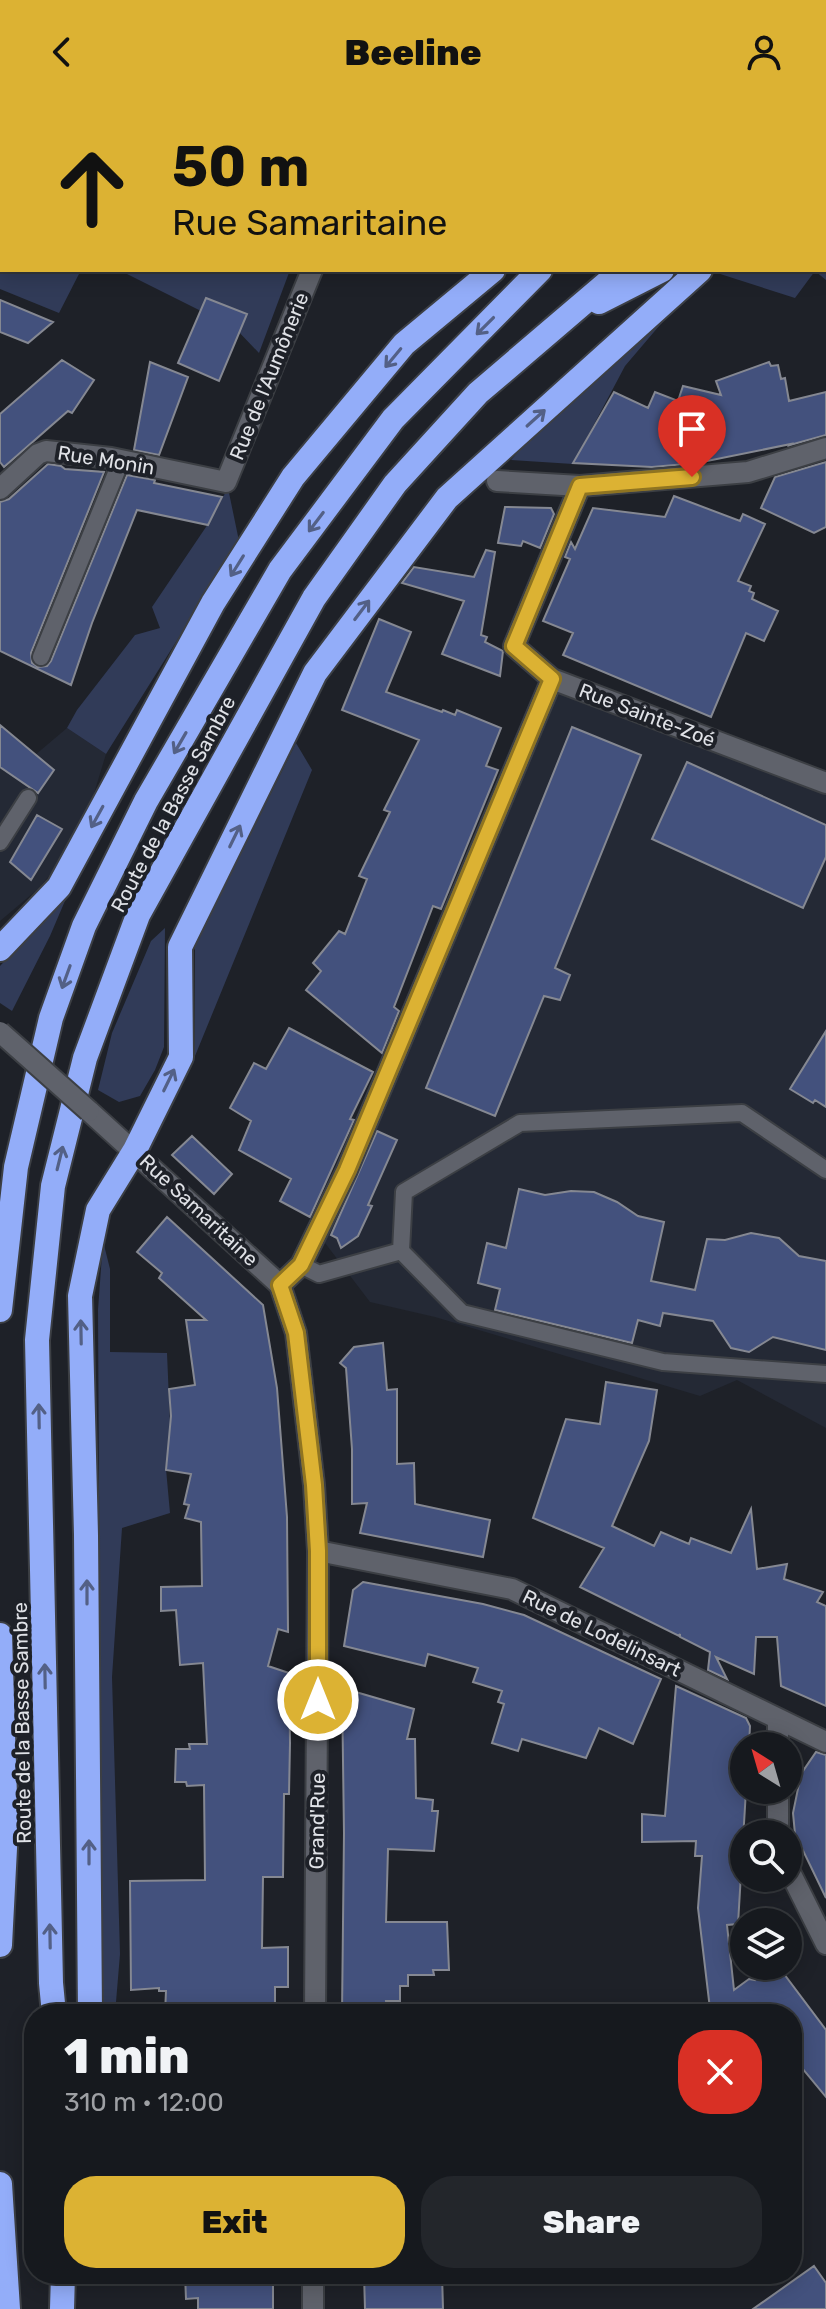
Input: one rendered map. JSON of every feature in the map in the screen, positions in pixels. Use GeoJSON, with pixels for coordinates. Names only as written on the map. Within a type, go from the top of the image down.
{"type":"FeatureCollection","features":[{"type":"Feature","properties":{"kind":"highway"},"geometry":{"type":"LineString","coordinates":[[0,949],[59,887],[213,603],[293,477],[404,344],[491,272]]}},
{"type":"Feature","properties":{"kind":"highway","name":"Route de la Basse Sambre"},"geometry":{"type":"LineString","coordinates":[[0,1310],[16,1167],[51,1018],[84,926],[146,801],[280,570],[393,419],[538,272]]}},
{"type":"Feature","properties":{"kind":"highway","name":"Route de la Basse Sambre"},"geometry":{"type":"LineString","coordinates":[[53,2004],[37,1340],[53,1186],[85,1058],[138,915],[314,598],[395,484],[478,393],[620,272]]}},
{"type":"Feature","properties":{"kind":"highway"},"geometry":{"type":"LineString","coordinates":[[561,320],[658,272]]}},
{"type":"Feature","properties":{"kind":"highway"},"geometry":{"type":"LineString","coordinates":[[90,2004],[86,1535],[80,1296],[98,1210],[135,1150],[181,1057],[180,947],[315,673],[447,498],[698,272]]}},
{"type":"Feature","properties":{"kind":"highway","name":"Route de la Basse Sambre"},"geometry":{"type":"LineString","coordinates":[[0,1635],[6,1829],[0,1945]]}},
{"type":"Feature","properties":{"kind":"highway"},"geometry":{"type":"LineString","coordinates":[[0,2184],[8,2309]]}},
{"type":"Feature","properties":{"kind":"highway"},"geometry":{"type":"LineString","coordinates":[[62,2309],[63,2284]]}},
{"type":"Feature","properties":{"kind":"street","name":"Rue de l'Aumônerie"},"geometry":{"type":"LineString","coordinates":[[226,482],[311,272]]}},
{"type":"Feature","properties":{"kind":"street"},"geometry":{"type":"LineString","coordinates":[[497,481],[580,486],[748,472],[826,448]]}},
{"type":"Feature","properties":{"kind":"street","name":"Rue Monin"},"geometry":{"type":"LineString","coordinates":[[0,489],[38,454],[46,451],[121,461],[226,482]]}},
{"type":"Feature","properties":{"kind":"street"},"geometry":{"type":"LineString","coordinates":[[552,679],[514,646],[580,486]]}},
{"type":"Feature","properties":{"kind":"street","name":"Rue Sainte-Zoé"},"geometry":{"type":"LineString","coordinates":[[280,1285],[301,1265],[353,1156],[552,679],[826,783]]}},
{"type":"Feature","properties":{"kind":"street","name":"Rue Samaritaine"},"geometry":{"type":"LineString","coordinates":[[0,1032],[135,1150],[280,1285],[296,1333],[314,1485]]}},
{"type":"Feature","properties":{"kind":"street","name":"Grand'Rue"},"geometry":{"type":"LineString","coordinates":[[314,1485],[318,1551],[315,2004]]}},
{"type":"Feature","properties":{"kind":"street","name":"Rue de Lodelinsart"},"geometry":{"type":"LineString","coordinates":[[318,1551],[512,1589],[826,1742]]}},
{"type":"Feature","properties":{"kind":"street"},"geometry":{"type":"LineString","coordinates":[[778,1719],[778,1732]]}},
{"type":"Feature","properties":{"kind":"street"},"geometry":{"type":"LineString","coordinates":[[800,1892],[826,1944]]}},
{"type":"Feature","properties":{"kind":"street"},"geometry":{"type":"LineString","coordinates":[[313,2284],[313,2309]]}},
{"type":"Feature","properties":{"kind":"lane"},"geometry":{"type":"LineString","coordinates":[[41,657],[121,461]]}},
{"type":"Feature","properties":{"kind":"lane"},"geometry":{"type":"LineString","coordinates":[[0,842],[28,798]]}},
{"type":"Feature","properties":{"kind":"lane"},"geometry":{"type":"LineString","coordinates":[[826,1170],[742,1113],[520,1123],[404,1192],[401,1251],[462,1313],[663,1362],[826,1374]]}},
{"type":"Feature","properties":{"kind":"lane"},"geometry":{"type":"LineString","coordinates":[[301,1265],[319,1274],[401,1251]]}},
{"type":"Feature","properties":{"kind":"shaded area"},"geometry":{"type":"Polygon","coordinates":[[[0,272],[80,272],[59,313],[0,289],[0,272]]]}},
{"type":"Feature","properties":{"kind":"shaded area"},"geometry":{"type":"Polygon","coordinates":[[[123,272],[289,272],[259,353],[235,328],[123,272]]]}},
{"type":"Feature","properties":{"kind":"shaded area"},"geometry":{"type":"Polygon","coordinates":[[[714,272],[814,272],[795,298],[714,272]]]}},
{"type":"Feature","properties":{"kind":"shaded area"},"geometry":{"type":"Polygon","coordinates":[[[661,314],[665,319],[625,366],[573,464],[511,460],[546,419],[661,314]]]}},
{"type":"Feature","properties":{"kind":"shaded area"},"geometry":{"type":"Polygon","coordinates":[[[228,488],[239,541],[106,754],[67,728],[77,710],[135,635],[160,628],[152,607],[208,524],[228,488]]]}},
{"type":"Feature","properties":{"kind":"shaded area"},"geometry":{"type":"Polygon","coordinates":[[[557,693],[826,789],[826,1428],[737,1380],[700,1396],[435,1317],[370,1302],[322,1239],[557,693]]]}},
{"type":"Feature","properties":{"kind":"shaded area"},"geometry":{"type":"Polygon","coordinates":[[[67,728],[106,754],[80,839],[38,889],[0,921],[0,764],[15,772],[67,728]]]}},
{"type":"Feature","properties":{"kind":"shaded area"},"geometry":{"type":"Polygon","coordinates":[[[296,743],[312,770],[195,1056],[195,946],[296,743]]]}},
{"type":"Feature","properties":{"kind":"shaded area"},"geometry":{"type":"Polygon","coordinates":[[[73,882],[12,1011],[0,1003],[0,966],[73,882]]]}},
{"type":"Feature","properties":{"kind":"shaded area"},"geometry":{"type":"Polygon","coordinates":[[[165,928],[164,1047],[140,1096],[119,1102],[98,1090],[112,1033],[151,941],[165,928]]]}},
{"type":"Feature","properties":{"kind":"shaded area"},"geometry":{"type":"Polygon","coordinates":[[[103,1241],[110,1269],[110,1352],[167,1353],[170,1424],[166,1469],[170,1513],[122,1528],[112,1677],[120,1954],[116,2004],[102,2004],[98,1310],[103,1241]]]}},
{"type":"Feature","properties":{"kind":"building"},"geometry":{"type":"Polygon","coordinates":[[[206,298],[247,314],[219,381],[178,363],[206,298]]]}},
{"type":"Feature","properties":{"kind":"building"},"geometry":{"type":"Polygon","coordinates":[[[0,300],[53,322],[28,343],[0,332],[0,300]]]}},
{"type":"Feature","properties":{"kind":"building"},"geometry":{"type":"Polygon","coordinates":[[[62,360],[94,380],[72,413],[68,411],[4,467],[0,462],[0,414],[62,360]]]}},
{"type":"Feature","properties":{"kind":"building"},"geometry":{"type":"Polygon","coordinates":[[[150,362],[188,377],[159,455],[134,450],[150,362]]]}},
{"type":"Feature","properties":{"kind":"building"},"geometry":{"type":"Polygon","coordinates":[[[769,362],[771,366],[778,365],[781,379],[785,378],[789,401],[826,392],[826,435],[697,463],[652,467],[573,463],[614,392],[648,408],[655,392],[678,401],[683,386],[721,395],[716,381],[769,362]]]}},
{"type":"Feature","properties":{"kind":"building"},"geometry":{"type":"Polygon","coordinates":[[[826,462],[826,527],[814,533],[761,508],[775,477],[826,462]]]}},
{"type":"Feature","properties":{"kind":"building"},"geometry":{"type":"Polygon","coordinates":[[[48,464],[65,469],[104,472],[31,653],[32,663],[38,667],[47,666],[51,661],[127,475],[222,497],[208,525],[137,510],[71,685],[0,651],[0,502],[9,499],[48,464]]]}},
{"type":"Feature","properties":{"kind":"building"},"geometry":{"type":"Polygon","coordinates":[[[674,496],[740,521],[743,514],[765,524],[738,581],[751,586],[749,591],[754,593],[752,599],[778,611],[764,641],[746,633],[711,717],[563,655],[573,633],[543,621],[570,559],[565,557],[571,542],[575,549],[593,508],[665,517],[674,496]]]}},
{"type":"Feature","properties":{"kind":"building"},"geometry":{"type":"Polygon","coordinates":[[[505,507],[551,508],[554,514],[540,548],[523,541],[521,546],[498,543],[505,507]]]}},
{"type":"Feature","properties":{"kind":"building"},"geometry":{"type":"Polygon","coordinates":[[[486,550],[495,552],[481,635],[487,637],[485,642],[503,651],[500,676],[442,654],[464,601],[402,583],[414,567],[474,577],[486,550]]]}},
{"type":"Feature","properties":{"kind":"building"},"geometry":{"type":"Polygon","coordinates":[[[379,619],[411,632],[386,692],[442,712],[455,715],[457,710],[501,728],[486,766],[498,770],[441,909],[433,906],[394,1007],[399,1011],[382,1053],[306,990],[321,971],[313,963],[339,931],[345,934],[367,879],[359,876],[390,812],[384,810],[419,740],[342,710],[379,619]]]}},
{"type":"Feature","properties":{"kind":"building"},"geometry":{"type":"Polygon","coordinates":[[[0,725],[54,770],[38,793],[0,767],[0,725]]]}},
{"type":"Feature","properties":{"kind":"building"},"geometry":{"type":"Polygon","coordinates":[[[572,727],[641,755],[555,968],[570,975],[560,1000],[544,996],[495,1116],[426,1088],[572,727]]]}},
{"type":"Feature","properties":{"kind":"building"},"geometry":{"type":"Polygon","coordinates":[[[687,762],[826,825],[826,857],[803,908],[652,839],[687,762]]]}},
{"type":"Feature","properties":{"kind":"building"},"geometry":{"type":"Polygon","coordinates":[[[37,815],[62,829],[31,880],[10,862],[37,815]]]}},
{"type":"Feature","properties":{"kind":"building"},"geometry":{"type":"Polygon","coordinates":[[[289,1028],[373,1072],[310,1217],[280,1201],[291,1179],[239,1150],[251,1121],[230,1108],[254,1063],[266,1069],[289,1028]]]}},
{"type":"Feature","properties":{"kind":"building"},"geometry":{"type":"Polygon","coordinates":[[[826,1031],[826,1107],[790,1089],[826,1031]]]}},
{"type":"Feature","properties":{"kind":"building"},"geometry":{"type":"Polygon","coordinates":[[[377,1131],[397,1140],[368,1205],[372,1206],[358,1236],[341,1248],[337,1238],[331,1235],[377,1131]]]}},
{"type":"Feature","properties":{"kind":"building"},"geometry":{"type":"Polygon","coordinates":[[[192,1136],[232,1174],[214,1194],[172,1155],[192,1136]]]}},
{"type":"Feature","properties":{"kind":"building"},"geometry":{"type":"Polygon","coordinates":[[[519,1189],[545,1195],[571,1191],[594,1192],[638,1216],[664,1222],[651,1281],[695,1290],[707,1239],[725,1240],[751,1233],[779,1238],[799,1256],[826,1261],[826,1350],[773,1337],[749,1352],[731,1348],[713,1321],[663,1313],[660,1326],[638,1320],[632,1343],[495,1310],[500,1289],[478,1283],[487,1243],[506,1248],[519,1189]]]}},
{"type":"Feature","properties":{"kind":"building"},"geometry":{"type":"Polygon","coordinates":[[[167,1217],[263,1305],[277,1388],[287,1517],[288,1632],[278,1629],[268,1666],[289,1673],[289,1794],[284,1794],[283,1877],[263,1877],[262,1948],[288,1947],[288,1987],[275,1987],[275,2004],[165,2004],[166,1991],[159,1991],[159,1988],[131,1990],[130,1881],[205,1880],[204,1785],[187,1786],[186,1782],[175,1782],[176,1749],[190,1749],[189,1744],[207,1744],[203,1663],[180,1665],[176,1610],[161,1611],[161,1587],[202,1586],[201,1522],[185,1518],[189,1505],[184,1504],[191,1474],[166,1470],[171,1416],[169,1389],[195,1385],[186,1320],[206,1320],[159,1278],[162,1273],[137,1252],[167,1217]]]}},
{"type":"Feature","properties":{"kind":"building"},"geometry":{"type":"Polygon","coordinates":[[[383,1343],[387,1390],[397,1389],[397,1464],[414,1463],[415,1504],[490,1520],[483,1557],[360,1533],[367,1503],[352,1504],[352,1449],[346,1368],[340,1363],[354,1347],[383,1343]]]}},
{"type":"Feature","properties":{"kind":"building"},"geometry":{"type":"Polygon","coordinates":[[[606,1382],[657,1390],[649,1441],[612,1526],[654,1546],[661,1532],[689,1544],[691,1538],[731,1553],[751,1509],[757,1569],[787,1564],[784,1579],[823,1592],[817,1602],[826,1606],[826,1706],[781,1686],[777,1637],[756,1637],[754,1674],[716,1657],[727,1679],[708,1670],[710,1652],[680,1637],[680,1634],[580,1587],[604,1548],[533,1518],[566,1419],[600,1424],[606,1382]]]}},
{"type":"Feature","properties":{"kind":"building"},"geometry":{"type":"Polygon","coordinates":[[[363,1582],[483,1604],[524,1615],[661,1679],[633,1744],[599,1728],[586,1758],[522,1739],[518,1751],[492,1743],[504,1704],[498,1702],[502,1691],[473,1682],[478,1668],[428,1654],[425,1666],[344,1646],[353,1590],[363,1582]]]}},
{"type":"Feature","properties":{"kind":"building"},"geometry":{"type":"Polygon","coordinates":[[[676,1686],[746,1718],[750,1732],[730,1732],[730,1804],[745,1804],[744,1820],[730,1820],[730,1892],[740,1892],[739,1908],[730,1908],[730,1925],[727,1925],[730,1980],[733,1980],[734,1990],[748,1980],[788,1980],[826,2030],[826,2097],[802,2068],[802,2004],[709,2004],[698,1908],[702,1856],[695,1856],[696,1841],[642,1842],[642,1814],[665,1816],[676,1686]]]}},
{"type":"Feature","properties":{"kind":"building"},"geometry":{"type":"Polygon","coordinates":[[[342,1688],[414,1709],[407,1739],[415,1739],[416,1798],[433,1800],[432,1811],[438,1811],[434,1851],[388,1849],[386,1922],[447,1922],[449,1970],[433,1970],[434,1975],[408,1975],[408,1986],[400,1986],[400,2001],[342,2004],[342,1688]]]}},
{"type":"Feature","properties":{"kind":"building"},"geometry":{"type":"Polygon","coordinates":[[[816,1752],[826,1755],[826,1898],[802,1848],[802,1820],[794,1820],[795,1804],[802,1804],[802,1773],[816,1752]]]}},
{"type":"Feature","properties":{"kind":"building"},"geometry":{"type":"Polygon","coordinates":[[[814,2266],[826,2283],[826,2309],[753,2309],[788,2284],[802,2284],[802,2274],[814,2266]]]}},
{"type":"Feature","properties":{"kind":"building"},"geometry":{"type":"Polygon","coordinates":[[[185,2284],[273,2284],[273,2309],[198,2309],[198,2298],[186,2299],[185,2284]]]}},
{"type":"Feature","properties":{"kind":"building"},"geometry":{"type":"Polygon","coordinates":[[[364,2284],[442,2284],[443,2309],[365,2309],[364,2284]]]}},
{"type":"Feature","properties":{"kind":"route"},"geometry":{"type":"LineString","coordinates":[[318,1700],[318,1551],[314,1485],[296,1333],[280,1285],[301,1265],[347,1170],[552,679],[514,646],[580,486],[692,477]]}}]}
